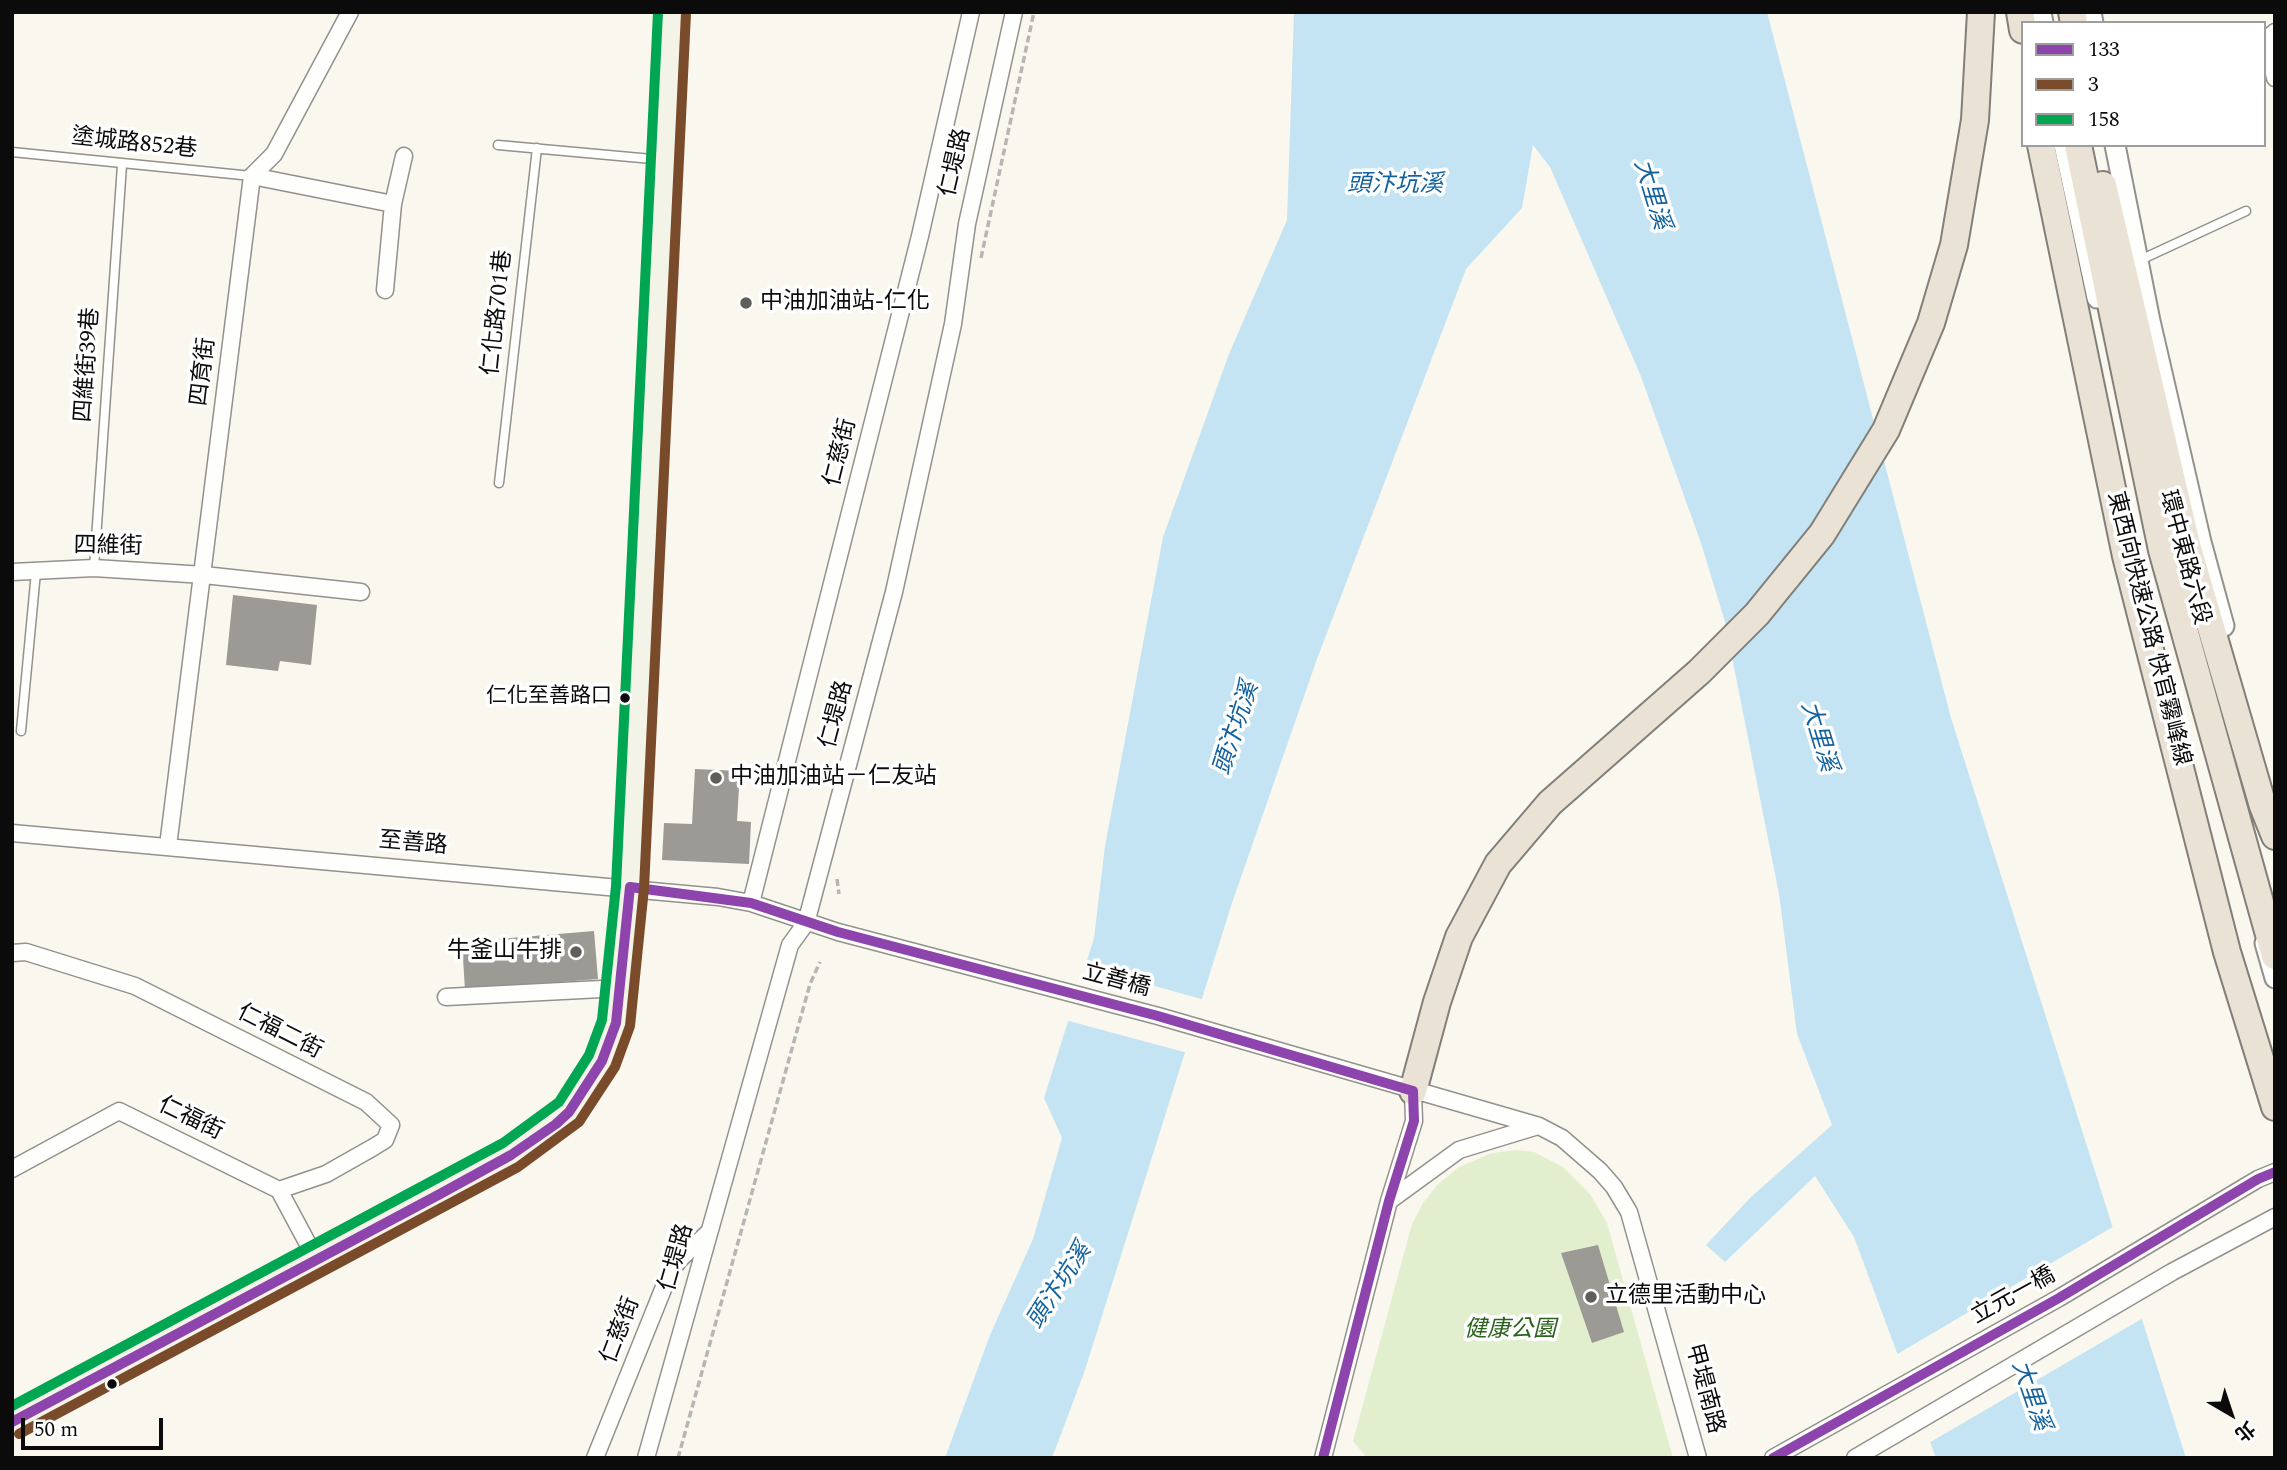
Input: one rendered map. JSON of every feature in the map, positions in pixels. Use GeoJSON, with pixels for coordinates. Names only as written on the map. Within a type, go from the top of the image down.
{"type":"FeatureCollection","features":[{"type":"Feature","properties":{"kind":"highway"},"geometry":{"type":"LineString","coordinates":[[1413,1091],[1437,1002],[1459,937],[1498,864],[1550,803],[1718,654],[1761,609],[1822,534],[1886,429],[1931,323],[1954,245],[1975,120],[1981,12]]}},
{"type":"Feature","properties":{"kind":"highway","name":"東西向快速公路 快官霧峰線"},"geometry":{"type":"LineString","coordinates":[[2041,147],[2126,556],[2227,952],[2275,1107]]}},
{"type":"Feature","properties":{"kind":"highway","name":"東西向快速公路 快官霧峰線"},"geometry":{"type":"LineString","coordinates":[[2078,147],[2162,550],[2275,956]]}},
{"type":"Feature","properties":{"kind":"highway"},"geometry":{"type":"LineString","coordinates":[[2096,147],[2187,545],[2263,806],[2275,836]]}},
{"type":"Feature","properties":{"kind":"main road"},"geometry":{"type":"LineString","coordinates":[[12,1422],[511,1155],[556,1125],[569,1112],[602,1061],[616,1023],[630,887],[672,12]]}},
{"type":"Feature","properties":{"kind":"street"},"geometry":{"type":"LineString","coordinates":[[252,176],[274,154],[350,12]]}},
{"type":"Feature","properties":{"kind":"street","name":"仁慈街"},"geometry":{"type":"LineString","coordinates":[[751,903],[920,236],[971,12]]}},
{"type":"Feature","properties":{"kind":"street","name":"仁堤路"},"geometry":{"type":"LineString","coordinates":[[646,1458],[790,945],[806,923],[894,592],[953,324],[967,224],[1014,12]]}},
{"type":"Feature","properties":{"kind":"street"},"geometry":{"type":"LineString","coordinates":[[2269,37],[2275,78]]}},
{"type":"Feature","properties":{"kind":"street","name":"環中東路六段"},"geometry":{"type":"LineString","coordinates":[[2064,147],[2154,554],[2275,978]]}},
{"type":"Feature","properties":{"kind":"street","name":"環中東路六段"},"geometry":{"type":"LineString","coordinates":[[2115,147],[2201,542],[2275,813]]}},
{"type":"Feature","properties":{"kind":"street"},"geometry":{"type":"LineString","coordinates":[[385,290],[393,204],[404,156]]}},
{"type":"Feature","properties":{"kind":"street"},"geometry":{"type":"LineString","coordinates":[[252,176],[393,204]]}},
{"type":"Feature","properties":{"kind":"street","name":"四育街"},"geometry":{"type":"LineString","coordinates":[[168,846],[252,176]]}},
{"type":"Feature","properties":{"kind":"street","name":"四維街"},"geometry":{"type":"LineString","coordinates":[[12,572],[94,568],[204,575]]}},
{"type":"Feature","properties":{"kind":"street"},"geometry":{"type":"LineString","coordinates":[[204,575],[361,592]]}},
{"type":"Feature","properties":{"kind":"street","name":"至善路"},"geometry":{"type":"LineString","coordinates":[[12,834],[630,887],[751,903],[806,923]]}},
{"type":"Feature","properties":{"kind":"street","name":"立善橋"},"geometry":{"type":"LineString","coordinates":[[806,923],[1158,1016],[1413,1091]]}},
{"type":"Feature","properties":{"kind":"street","name":"仁福二街"},"geometry":{"type":"LineString","coordinates":[[12,953],[26,952],[135,986],[366,1102],[391,1125],[385,1140],[372,1148],[326,1174],[279,1190]]}},
{"type":"Feature","properties":{"kind":"street"},"geometry":{"type":"LineString","coordinates":[[446,997],[621,988]]}},
{"type":"Feature","properties":{"kind":"street"},"geometry":{"type":"LineString","coordinates":[[1322,1458],[1389,1201],[1414,1121],[1413,1091]]}},
{"type":"Feature","properties":{"kind":"street","name":"甲堤南路"},"geometry":{"type":"LineString","coordinates":[[1413,1091],[1539,1126],[1562,1138],[1581,1153],[1614,1187],[1625,1205],[1644,1259],[1698,1458]]}},
{"type":"Feature","properties":{"kind":"street","name":"仁福街"},"geometry":{"type":"LineString","coordinates":[[12,1170],[119,1111],[279,1190]]}},
{"type":"Feature","properties":{"kind":"street"},"geometry":{"type":"LineString","coordinates":[[1389,1201],[1459,1150],[1539,1126]]}},
{"type":"Feature","properties":{"kind":"street","name":"立元一橋"},"geometry":{"type":"LineString","coordinates":[[1773,1458],[2059,1298],[2258,1179],[2275,1172]]}},
{"type":"Feature","properties":{"kind":"street"},"geometry":{"type":"LineString","coordinates":[[279,1190],[316,1259]]}},
{"type":"Feature","properties":{"kind":"street"},"geometry":{"type":"LineString","coordinates":[[1855,1458],[2172,1272],[2275,1217]]}},
{"type":"Feature","properties":{"kind":"street","name":"仁慈街"},"geometry":{"type":"LineString","coordinates":[[595,1458],[670,1272],[679,1259],[709,1233]]}},
{"type":"Feature","properties":{"kind":"lane"},"geometry":{"type":"LineString","coordinates":[[498,145],[666,160]]}},
{"type":"Feature","properties":{"kind":"lane","name":"仁化路701巷"},"geometry":{"type":"LineString","coordinates":[[499,483],[537,148]]}},
{"type":"Feature","properties":{"kind":"lane","name":"塗城路852巷"},"geometry":{"type":"LineString","coordinates":[[12,152],[252,176]]}},
{"type":"Feature","properties":{"kind":"lane","name":"四維街39巷"},"geometry":{"type":"LineString","coordinates":[[94,568],[122,165]]}},
{"type":"Feature","properties":{"kind":"lane"},"geometry":{"type":"LineString","coordinates":[[2138,261],[2246,211]]}},
{"type":"Feature","properties":{"kind":"lane"},"geometry":{"type":"LineString","coordinates":[[21,731],[36,572]]}},
{"type":"Feature","properties":{"kind":"path"},"geometry":{"type":"LineString","coordinates":[[678,1458],[810,984],[820,962]]}},
{"type":"Feature","properties":{"kind":"green space","name":"健康公園"},"geometry":{"type":"Polygon","coordinates":[[[1516,1150],[1534,1152],[1563,1167],[1590,1194],[1607,1223],[1673,1458],[1367,1458],[1353,1441],[1412,1224],[1423,1203],[1437,1185],[1459,1167],[1492,1153],[1516,1150]]]}},
{"type":"Feature","properties":{"kind":"water"},"geometry":{"type":"Polygon","coordinates":[[[1294,12],[1767,12],[1951,718],[2186,1458],[1936,1458],[1854,1237],[1815,1176],[1725,1262],[1706,1245],[1751,1197],[1832,1125],[1797,1034],[1779,894],[1725,622],[1701,543],[1640,374],[1550,167],[1533,145],[1522,208],[1466,269],[1317,659],[1232,903],[1084,1373],[1052,1458],[945,1458],[990,1335],[1033,1239],[1062,1138],[1044,1098],[1094,938],[1105,846],[1163,537],[1229,354],[1287,220],[1294,12]]]}},
{"type":"Feature","properties":{"kind":"pier"},"geometry":{"type":"Polygon","coordinates":[[[1082,966],[1205,1000],[1188,1053],[1065,1020],[1082,966]]]}},
{"type":"Feature","properties":{"kind":"pier"},"geometry":{"type":"Polygon","coordinates":[[[2116,1225],[2145,1317],[1927,1444],[1894,1356],[2116,1225]]]}},
{"type":"Feature","properties":{"kind":"building"},"geometry":{"type":"Polygon","coordinates":[[[233,595],[317,605],[311,665],[280,661],[278,671],[226,665],[233,595]]]}},
{"type":"Feature","properties":{"kind":"building"},"geometry":{"type":"Polygon","coordinates":[[[695,769],[740,771],[737,821],[751,822],[749,864],[662,860],[664,823],[692,824],[695,769]]]}},
{"type":"Feature","properties":{"kind":"building"},"geometry":{"type":"Polygon","coordinates":[[[594,931],[598,979],[465,990],[462,942],[594,931]]]}},
{"type":"Feature","properties":{"kind":"building"},"geometry":{"type":"Polygon","coordinates":[[[1598,1245],[1624,1332],[1592,1343],[1561,1253],[1598,1245]]]}},
{"type":"Feature","properties":{"kind":"transit line","name":"158"},"geometry":{"type":"LineString","coordinates":[[12,1406],[503,1143],[559,1102],[589,1055],[602,1020],[616,886],[658,12]]}},
{"type":"Feature","properties":{"kind":"transit line","name":"3"},"geometry":{"type":"LineString","coordinates":[[19,1434],[518,1167],[579,1122],[615,1067],[630,1026],[644,888],[686,13]]}},
{"type":"Feature","properties":{"kind":"transit line","name":"133"},"geometry":{"type":"LineString","coordinates":[[630,887],[751,903],[838,932],[1158,1016],[1413,1091]]}},
{"type":"Feature","properties":{"kind":"transit line","name":"133"},"geometry":{"type":"LineString","coordinates":[[12,1422],[440,1194],[511,1155],[556,1124],[569,1112],[602,1061],[616,1023],[630,887]]}},
{"type":"Feature","properties":{"kind":"transit line","name":"133"},"geometry":{"type":"LineString","coordinates":[[1323,1458],[1389,1201],[1414,1121],[1413,1091]]}},
{"type":"Feature","properties":{"kind":"transit line","name":"133"},"geometry":{"type":"LineString","coordinates":[[1773,1458],[2059,1298],[2258,1179],[2275,1172]]}},
{"type":"Feature","properties":{"kind":"place","name":"中油加油站-仁化"},"geometry":{"type":"Point","coordinates":[746,303]}},
{"type":"Feature","properties":{"kind":"place","name":"仁化至善路口"},"geometry":{"type":"Point","coordinates":[625,698]}},
{"type":"Feature","properties":{"kind":"place","name":"中油加油站－仁友站"},"geometry":{"type":"Point","coordinates":[716,778]}},
{"type":"Feature","properties":{"kind":"place","name":"牛釜山牛排"},"geometry":{"type":"Point","coordinates":[576,952]}},
{"type":"Feature","properties":{"kind":"place","name":"立德里活動中心"},"geometry":{"type":"Point","coordinates":[1591,1297]}},
{"type":"Feature","properties":{"kind":"water label","name":"頭汴坑溪"},"geometry":{"type":"Point","coordinates":[1395,186]}},
{"type":"Feature","properties":{"kind":"water label","name":"大里溪"},"geometry":{"type":"Point","coordinates":[1650,195]}},
{"type":"Feature","properties":{"kind":"water label","name":"頭汴坑溪"},"geometry":{"type":"Point","coordinates":[1238,729]}},
{"type":"Feature","properties":{"kind":"water label","name":"大里溪"},"geometry":{"type":"Point","coordinates":[1817,737]}},
{"type":"Feature","properties":{"kind":"water label","name":"頭汴坑溪"},"geometry":{"type":"Point","coordinates":[1061,1287]}},
{"type":"Feature","properties":{"kind":"water label","name":"大里溪"},"geometry":{"type":"Point","coordinates":[2029,1396]}}]}
